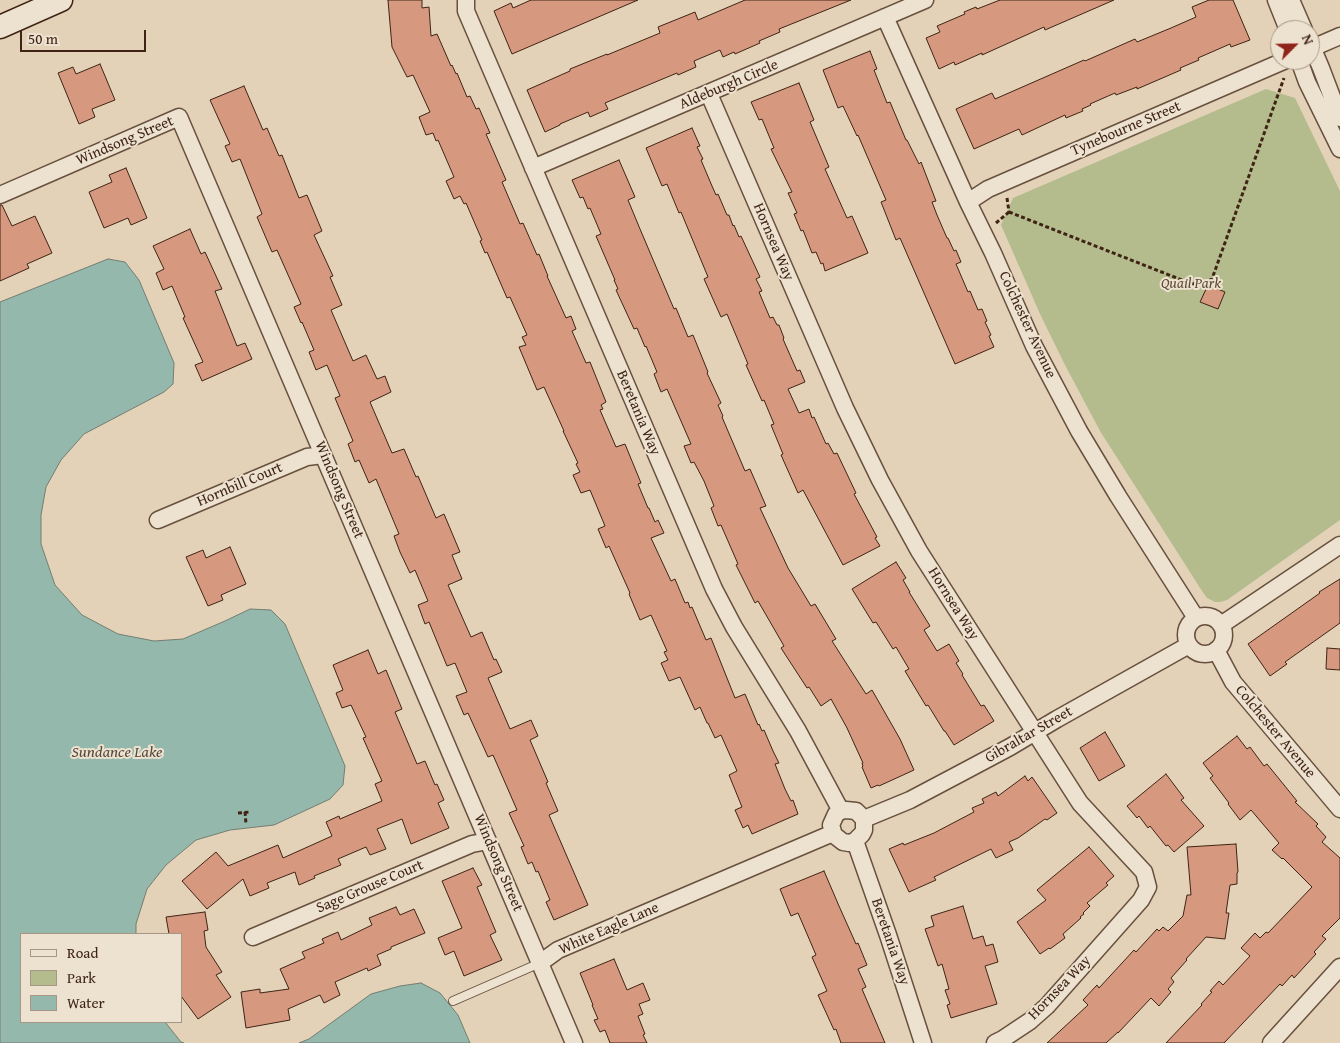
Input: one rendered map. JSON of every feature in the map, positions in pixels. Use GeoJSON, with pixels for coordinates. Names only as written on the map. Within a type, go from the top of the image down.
{"type":"FeatureCollection","features":[{"type":"Feature","properties":{"kind":"main road"},"geometry":{"type":"LineString","coordinates":[[0,27],[61,0]]}},
{"type":"Feature","properties":{"kind":"street","name":"Beretania Way"},"geometry":{"type":"LineString","coordinates":[[466,0],[466,11],[714,589],[734,627],[798,731],[841,811]]}},
{"type":"Feature","properties":{"kind":"street","name":"Aldeburgh Circle"},"geometry":{"type":"LineString","coordinates":[[533,168],[924,0]]}},
{"type":"Feature","properties":{"kind":"street"},"geometry":{"type":"LineString","coordinates":[[1276,0],[1284,20]]}},
{"type":"Feature","properties":{"kind":"street"},"geometry":{"type":"LineString","coordinates":[[1291,0],[1300,20]]}},
{"type":"Feature","properties":{"kind":"street","name":"Colchester Avenue"},"geometry":{"type":"LineString","coordinates":[[885,17],[968,202],[994,253],[1034,346],[1079,431],[1196,618]]}},
{"type":"Feature","properties":{"kind":"street"},"geometry":{"type":"LineString","coordinates":[[1320,43],[1340,36]]}},
{"type":"Feature","properties":{"kind":"street","name":"Tynebourne Street"},"geometry":{"type":"LineString","coordinates":[[968,202],[988,189],[1270,67]]}},
{"type":"Feature","properties":{"kind":"street"},"geometry":{"type":"LineString","coordinates":[[1320,68],[1340,118]]}},
{"type":"Feature","properties":{"kind":"street"},"geometry":{"type":"LineString","coordinates":[[1302,70],[1306,82],[1340,149]]}},
{"type":"Feature","properties":{"kind":"street","name":"Hornsea Way"},"geometry":{"type":"LineString","coordinates":[[709,94],[841,399],[880,480],[919,551],[1080,802],[1144,872],[1148,887],[1141,900],[1047,1006],[1030,1021],[995,1043]]}},
{"type":"Feature","properties":{"kind":"street","name":"Windsong Street"},"geometry":{"type":"LineString","coordinates":[[0,195],[179,117],[574,1043]]}},
{"type":"Feature","properties":{"kind":"street","name":"Hornbill Court"},"geometry":{"type":"LineString","coordinates":[[158,520],[307,457],[323,455]]}},
{"type":"Feature","properties":{"kind":"street"},"geometry":{"type":"LineString","coordinates":[[1221,626],[1340,545]]}},
{"type":"Feature","properties":{"kind":"street"},"geometry":{"type":"LineString","coordinates":[[1208,616],[1214,618],[1221,626],[1224,634],[1223,640],[1220,646],[1211,653],[1204,654],[1189,645],[1186,633],[1191,622],[1196,618],[1208,616]]}},
{"type":"Feature","properties":{"kind":"street","name":"Gibraltar Street"},"geometry":{"type":"LineString","coordinates":[[864,819],[910,800],[994,756],[1189,645]]}},
{"type":"Feature","properties":{"kind":"street","name":"Colchester Avenue"},"geometry":{"type":"LineString","coordinates":[[1216,650],[1233,682],[1340,809]]}},
{"type":"Feature","properties":{"kind":"street"},"geometry":{"type":"LineString","coordinates":[[841,811],[856,811],[864,819],[864,830],[855,841],[844,842],[833,833],[833,819],[841,811]]}},
{"type":"Feature","properties":{"kind":"street","name":"White Eagle Lane"},"geometry":{"type":"LineString","coordinates":[[540,963],[558,950],[833,833]]}},
{"type":"Feature","properties":{"kind":"street","name":"Sage Grouse Court"},"geometry":{"type":"LineString","coordinates":[[253,937],[472,844],[488,841]]}},
{"type":"Feature","properties":{"kind":"street","name":"Beretania Way"},"geometry":{"type":"LineString","coordinates":[[855,841],[923,1043]]}},
{"type":"Feature","properties":{"kind":"street"},"geometry":{"type":"LineString","coordinates":[[1271,1043],[1340,967]]}},
{"type":"Feature","properties":{"kind":"lane"},"geometry":{"type":"LineString","coordinates":[[453,1001],[540,963]]}},
{"type":"Feature","properties":{"kind":"path"},"geometry":{"type":"LineString","coordinates":[[1009,212],[1192,284],[1204,283],[1212,279],[1284,78]]}},
{"type":"Feature","properties":{"kind":"path"},"geometry":{"type":"LineString","coordinates":[[1007,197],[1009,212]]}},
{"type":"Feature","properties":{"kind":"path"},"geometry":{"type":"LineString","coordinates":[[995,224],[1009,212]]}},
{"type":"Feature","properties":{"kind":"path"},"geometry":{"type":"LineString","coordinates":[[245,812],[246,824]]}},
{"type":"Feature","properties":{"kind":"path"},"geometry":{"type":"LineString","coordinates":[[238,813],[250,812]]}},
{"type":"Feature","properties":{"kind":"green space","name":"Quail Park"},"geometry":{"type":"Polygon","coordinates":[[[1266,89],[1295,98],[1340,191],[1340,520],[1227,600],[1215,602],[1207,598],[1202,591],[1100,431],[1040,314],[1001,225],[1013,198],[1266,89]]]}},
{"type":"Feature","properties":{"kind":"water","name":"Sundance Lake"},"geometry":{"type":"Polygon","coordinates":[[[108,259],[125,262],[139,280],[174,363],[173,384],[164,392],[84,434],[61,460],[46,487],[41,515],[41,544],[55,585],[82,615],[118,634],[154,641],[183,639],[250,609],[271,610],[285,624],[345,766],[343,785],[330,799],[274,825],[230,830],[196,840],[166,865],[147,889],[136,924],[136,933],[20,933],[20,1023],[166,1023],[181,1042],[184,1043],[0,1043],[0,302],[108,259]]]}},
{"type":"Feature","properties":{"kind":"water"},"geometry":{"type":"Polygon","coordinates":[[[421,983],[440,993],[458,1015],[470,1043],[299,1043],[309,1039],[371,994],[400,986],[421,983]]]}},
{"type":"Feature","properties":{"kind":"building"},"geometry":{"type":"Polygon","coordinates":[[[388,0],[422,0],[422,8],[429,7],[431,36],[437,34],[467,97],[470,96],[476,109],[479,108],[490,133],[486,134],[506,180],[502,182],[520,224],[523,223],[537,255],[539,254],[566,318],[571,316],[576,329],[572,331],[586,363],[590,362],[606,402],[601,405],[603,409],[600,410],[616,447],[625,444],[641,483],[638,484],[648,508],[655,522],[658,520],[664,533],[651,538],[671,581],[675,579],[685,603],[688,602],[690,608],[692,607],[706,640],[711,638],[735,698],[745,694],[758,725],[762,731],[764,730],[779,763],[775,764],[798,814],[752,834],[748,825],[743,828],[735,810],[742,807],[729,775],[737,771],[721,735],[715,738],[700,707],[695,710],[680,677],[669,681],[661,663],[668,660],[664,652],[667,651],[651,615],[640,620],[609,546],[606,548],[598,529],[605,526],[590,490],[581,493],[573,475],[580,472],[564,431],[544,387],[537,390],[519,347],[526,345],[522,337],[527,335],[510,297],[507,298],[487,252],[485,253],[480,241],[482,240],[466,203],[464,204],[460,196],[454,199],[446,181],[454,177],[438,140],[436,141],[433,133],[426,135],[419,117],[430,112],[413,75],[407,77],[392,47],[388,0]]]}},
{"type":"Feature","properties":{"kind":"building"},"geometry":{"type":"Polygon","coordinates":[[[531,0],[638,0],[512,54],[494,11],[511,3],[513,8],[531,0]]]}},
{"type":"Feature","properties":{"kind":"building"},"geometry":{"type":"Polygon","coordinates":[[[745,0],[851,0],[779,29],[780,32],[735,54],[734,52],[723,57],[720,50],[694,61],[696,67],[605,103],[608,109],[590,117],[588,112],[545,132],[527,90],[570,71],[570,69],[660,33],[658,27],[695,12],[698,20],[745,0]]]}},
{"type":"Feature","properties":{"kind":"building"},"geometry":{"type":"Polygon","coordinates":[[[1000,0],[1114,0],[1045,30],[1044,27],[982,55],[982,53],[955,65],[954,62],[939,69],[926,38],[940,32],[937,26],[965,14],[964,12],[1000,0]]]}},
{"type":"Feature","properties":{"kind":"building"},"geometry":{"type":"Polygon","coordinates":[[[1209,0],[1233,0],[1250,40],[1231,47],[1230,44],[1198,58],[1199,60],[1180,68],[1181,70],[1137,89],[1137,87],[1116,95],[1115,93],[1090,104],[1082,109],[1083,111],[1066,118],[1065,115],[1022,135],[1019,129],[974,149],[956,109],[992,93],[995,99],[1135,39],[1137,42],[1171,28],[1196,17],[1192,7],[1209,0]]]}},
{"type":"Feature","properties":{"kind":"building"},"geometry":{"type":"Polygon","coordinates":[[[870,51],[877,69],[874,70],[887,103],[890,102],[906,140],[919,164],[921,162],[936,201],[932,202],[937,215],[947,238],[954,251],[956,250],[961,262],[956,264],[978,310],[982,309],[991,335],[989,336],[994,347],[955,364],[900,238],[896,240],[881,202],[886,200],[858,135],[843,106],[838,108],[823,70],[870,51]]]}},
{"type":"Feature","properties":{"kind":"building"},"geometry":{"type":"Polygon","coordinates":[[[100,64],[115,100],[92,109],[95,117],[79,124],[58,73],[73,67],[76,74],[100,64]]]}},
{"type":"Feature","properties":{"kind":"building"},"geometry":{"type":"Polygon","coordinates":[[[799,83],[814,120],[810,122],[829,167],[825,169],[847,218],[852,216],[868,253],[825,271],[823,263],[821,264],[816,252],[812,253],[803,230],[801,231],[794,214],[797,213],[788,193],[792,192],[771,149],[774,148],[762,119],[759,120],[751,102],[799,83]]]}},
{"type":"Feature","properties":{"kind":"building"},"geometry":{"type":"Polygon","coordinates":[[[244,86],[263,130],[267,128],[279,156],[282,155],[299,198],[307,195],[322,231],[314,235],[333,276],[330,277],[342,305],[331,310],[353,361],[366,355],[377,379],[385,376],[391,392],[370,402],[392,453],[404,449],[436,518],[444,514],[460,552],[452,555],[462,579],[448,585],[471,637],[482,632],[494,660],[496,659],[502,672],[488,678],[510,729],[531,720],[538,736],[530,740],[558,811],[549,815],[588,905],[554,920],[546,902],[550,900],[538,871],[536,872],[532,862],[528,864],[521,847],[524,846],[509,813],[517,810],[493,755],[488,757],[468,713],[464,715],[456,696],[467,692],[455,663],[447,666],[429,622],[425,624],[418,605],[428,601],[415,570],[410,573],[400,552],[394,536],[399,534],[376,479],[369,483],[359,460],[355,462],[348,444],[353,441],[335,398],[340,396],[327,365],[316,370],[309,352],[314,350],[294,307],[301,304],[277,250],[272,252],[257,217],[262,214],[240,159],[232,162],[225,146],[230,144],[210,100],[244,86]]]}},
{"type":"Feature","properties":{"kind":"building"},"geometry":{"type":"Polygon","coordinates":[[[692,128],[700,146],[697,147],[703,159],[701,160],[716,195],[718,194],[739,237],[741,236],[760,277],[756,279],[762,291],[759,292],[770,318],[773,317],[777,325],[779,325],[797,371],[800,370],[805,382],[788,389],[799,413],[809,409],[826,444],[828,443],[834,454],[837,453],[856,493],[854,494],[877,537],[875,538],[880,546],[843,565],[803,490],[798,493],[781,455],[783,454],[771,425],[774,424],[746,365],[748,364],[727,314],[721,317],[704,279],[708,277],[681,212],[679,213],[667,184],[662,186],[646,148],[692,128]]]}},
{"type":"Feature","properties":{"kind":"building"},"geometry":{"type":"Polygon","coordinates":[[[619,160],[635,197],[628,200],[640,229],[688,337],[693,335],[707,373],[721,403],[718,405],[722,417],[745,471],[750,469],[766,506],[760,508],[788,568],[811,606],[815,604],[836,639],[832,641],[866,694],[872,690],[900,739],[914,770],[879,786],[871,788],[862,767],[863,763],[831,699],[821,706],[781,648],[784,646],[758,601],[755,603],[736,565],[738,564],[721,525],[718,526],[711,508],[714,506],[704,481],[694,462],[691,463],[684,446],[691,444],[667,389],[661,392],[654,374],[657,372],[646,346],[637,328],[634,329],[616,290],[618,289],[615,280],[596,236],[601,234],[590,208],[588,209],[583,197],[580,198],[572,180],[619,160]]]}},
{"type":"Feature","properties":{"kind":"building"},"geometry":{"type":"Polygon","coordinates":[[[126,168],[147,218],[131,225],[128,218],[104,228],[89,192],[112,182],[109,175],[126,168]]]}},
{"type":"Feature","properties":{"kind":"building"},"geometry":{"type":"Polygon","coordinates":[[[0,205],[2,205],[12,226],[35,216],[52,253],[27,264],[29,268],[0,281],[0,205]]]}},
{"type":"Feature","properties":{"kind":"building"},"geometry":{"type":"Polygon","coordinates":[[[190,229],[201,254],[205,252],[222,289],[215,291],[237,346],[245,343],[252,359],[202,381],[195,365],[203,362],[183,318],[185,317],[172,286],[163,290],[156,273],[164,269],[153,246],[190,229]]]}},
{"type":"Feature","properties":{"kind":"building"},"geometry":{"type":"Polygon","coordinates":[[[1208,285],[1225,292],[1218,309],[1200,302],[1208,285]]]}},
{"type":"Feature","properties":{"kind":"building"},"geometry":{"type":"Polygon","coordinates":[[[230,547],[246,584],[221,595],[223,600],[208,606],[186,557],[203,550],[206,558],[230,547]]]}},
{"type":"Feature","properties":{"kind":"building"},"geometry":{"type":"Polygon","coordinates":[[[896,562],[906,578],[903,580],[909,592],[930,626],[924,630],[937,651],[949,644],[959,661],[956,663],[962,675],[981,706],[984,705],[994,721],[954,745],[928,705],[926,706],[905,671],[909,669],[896,647],[893,649],[876,622],[873,623],[852,589],[896,562]]]}},
{"type":"Feature","properties":{"kind":"building"},"geometry":{"type":"Polygon","coordinates":[[[1340,579],[1340,623],[1285,662],[1287,664],[1270,676],[1248,644],[1319,592],[1340,579]]]}},
{"type":"Feature","properties":{"kind":"building"},"geometry":{"type":"Polygon","coordinates":[[[1327,648],[1340,649],[1340,670],[1326,669],[1327,648]]]}},
{"type":"Feature","properties":{"kind":"building"},"geometry":{"type":"Polygon","coordinates":[[[368,650],[378,674],[386,670],[402,709],[395,712],[417,764],[425,761],[435,785],[437,784],[444,800],[438,803],[449,828],[411,844],[402,819],[377,829],[386,849],[370,855],[366,847],[338,859],[341,865],[314,876],[315,878],[299,885],[295,872],[267,883],[269,888],[250,896],[243,879],[207,909],[182,881],[216,852],[228,866],[278,845],[283,858],[332,836],[326,822],[339,816],[340,819],[382,801],[375,784],[382,781],[363,738],[366,737],[351,705],[342,708],[336,693],[343,690],[333,665],[368,650]]]}},
{"type":"Feature","properties":{"kind":"building"},"geometry":{"type":"Polygon","coordinates":[[[1105,732],[1125,766],[1099,781],[1080,748],[1105,732]]]}},
{"type":"Feature","properties":{"kind":"building"},"geometry":{"type":"Polygon","coordinates":[[[1237,736],[1247,749],[1250,747],[1264,766],[1267,764],[1297,801],[1295,802],[1318,824],[1316,826],[1326,837],[1322,842],[1340,858],[1340,918],[1322,936],[1326,939],[1314,952],[1316,954],[1294,978],[1292,975],[1282,986],[1280,984],[1224,1043],[1166,1043],[1202,1005],[1212,992],[1210,991],[1219,981],[1223,985],[1250,956],[1241,948],[1255,933],[1260,938],[1266,932],[1268,933],[1312,887],[1283,858],[1272,850],[1279,843],[1251,810],[1240,820],[1210,778],[1213,776],[1203,763],[1237,736]]]}},
{"type":"Feature","properties":{"kind":"building"},"geometry":{"type":"Polygon","coordinates":[[[1166,774],[1184,798],[1181,800],[1204,826],[1174,852],[1168,845],[1166,846],[1150,826],[1148,828],[1139,816],[1137,818],[1127,806],[1166,774]]]}},
{"type":"Feature","properties":{"kind":"building"},"geometry":{"type":"Polygon","coordinates":[[[1025,776],[1028,781],[1032,777],[1057,813],[1009,842],[1013,850],[996,858],[991,849],[934,877],[936,880],[909,892],[889,849],[934,833],[974,812],[972,808],[984,803],[982,799],[996,792],[998,796],[1025,776]]]}},
{"type":"Feature","properties":{"kind":"building"},"geometry":{"type":"Polygon","coordinates":[[[1236,844],[1237,884],[1230,885],[1226,913],[1229,913],[1225,939],[1206,937],[1171,978],[1174,982],[1168,989],[1171,992],[1159,1006],[1151,998],[1106,1043],[1047,1043],[1088,1005],[1083,1000],[1097,985],[1099,988],[1134,950],[1136,952],[1157,929],[1159,931],[1163,927],[1168,931],[1183,916],[1187,895],[1191,895],[1187,847],[1236,844]]]}},
{"type":"Feature","properties":{"kind":"building"},"geometry":{"type":"Polygon","coordinates":[[[1089,847],[1114,876],[1106,883],[1108,885],[1087,903],[1090,906],[1081,918],[1063,934],[1065,938],[1040,954],[1017,922],[1046,900],[1037,890],[1089,847]]]}},
{"type":"Feature","properties":{"kind":"building"},"geometry":{"type":"Polygon","coordinates":[[[473,868],[482,885],[477,887],[496,932],[490,935],[502,960],[464,976],[454,951],[445,955],[438,938],[462,928],[442,881],[473,868]]]}},
{"type":"Feature","properties":{"kind":"building"},"geometry":{"type":"Polygon","coordinates":[[[824,871],[867,965],[858,969],[866,987],[862,989],[885,1043],[841,1043],[836,1029],[834,1030],[818,995],[827,991],[812,957],[816,955],[798,913],[791,916],[780,889],[824,871]]]}},
{"type":"Feature","properties":{"kind":"building"},"geometry":{"type":"Polygon","coordinates":[[[963,906],[973,939],[983,936],[986,946],[993,944],[998,962],[985,966],[997,1004],[951,1018],[947,1005],[950,1004],[945,990],[949,989],[942,964],[938,966],[925,929],[934,926],[931,916],[963,906]]]}},
{"type":"Feature","properties":{"kind":"building"},"geometry":{"type":"Polygon","coordinates":[[[396,907],[400,915],[414,909],[425,933],[377,955],[381,965],[368,971],[367,968],[335,982],[340,995],[324,1003],[320,995],[288,1009],[290,1020],[246,1028],[241,992],[260,989],[260,993],[289,989],[280,969],[305,958],[302,952],[324,943],[322,939],[338,932],[341,940],[372,925],[369,918],[396,907]]]}},
{"type":"Feature","properties":{"kind":"building"},"geometry":{"type":"Polygon","coordinates":[[[205,912],[208,930],[204,931],[206,947],[222,972],[216,975],[231,997],[198,1019],[182,997],[182,933],[169,933],[166,917],[205,912]]]}},
{"type":"Feature","properties":{"kind":"building"},"geometry":{"type":"Polygon","coordinates":[[[614,959],[627,990],[643,983],[650,1000],[639,1004],[643,1014],[638,1016],[647,1043],[610,1043],[605,1030],[600,1032],[594,1020],[598,1019],[580,973],[614,959]]]}}]}
